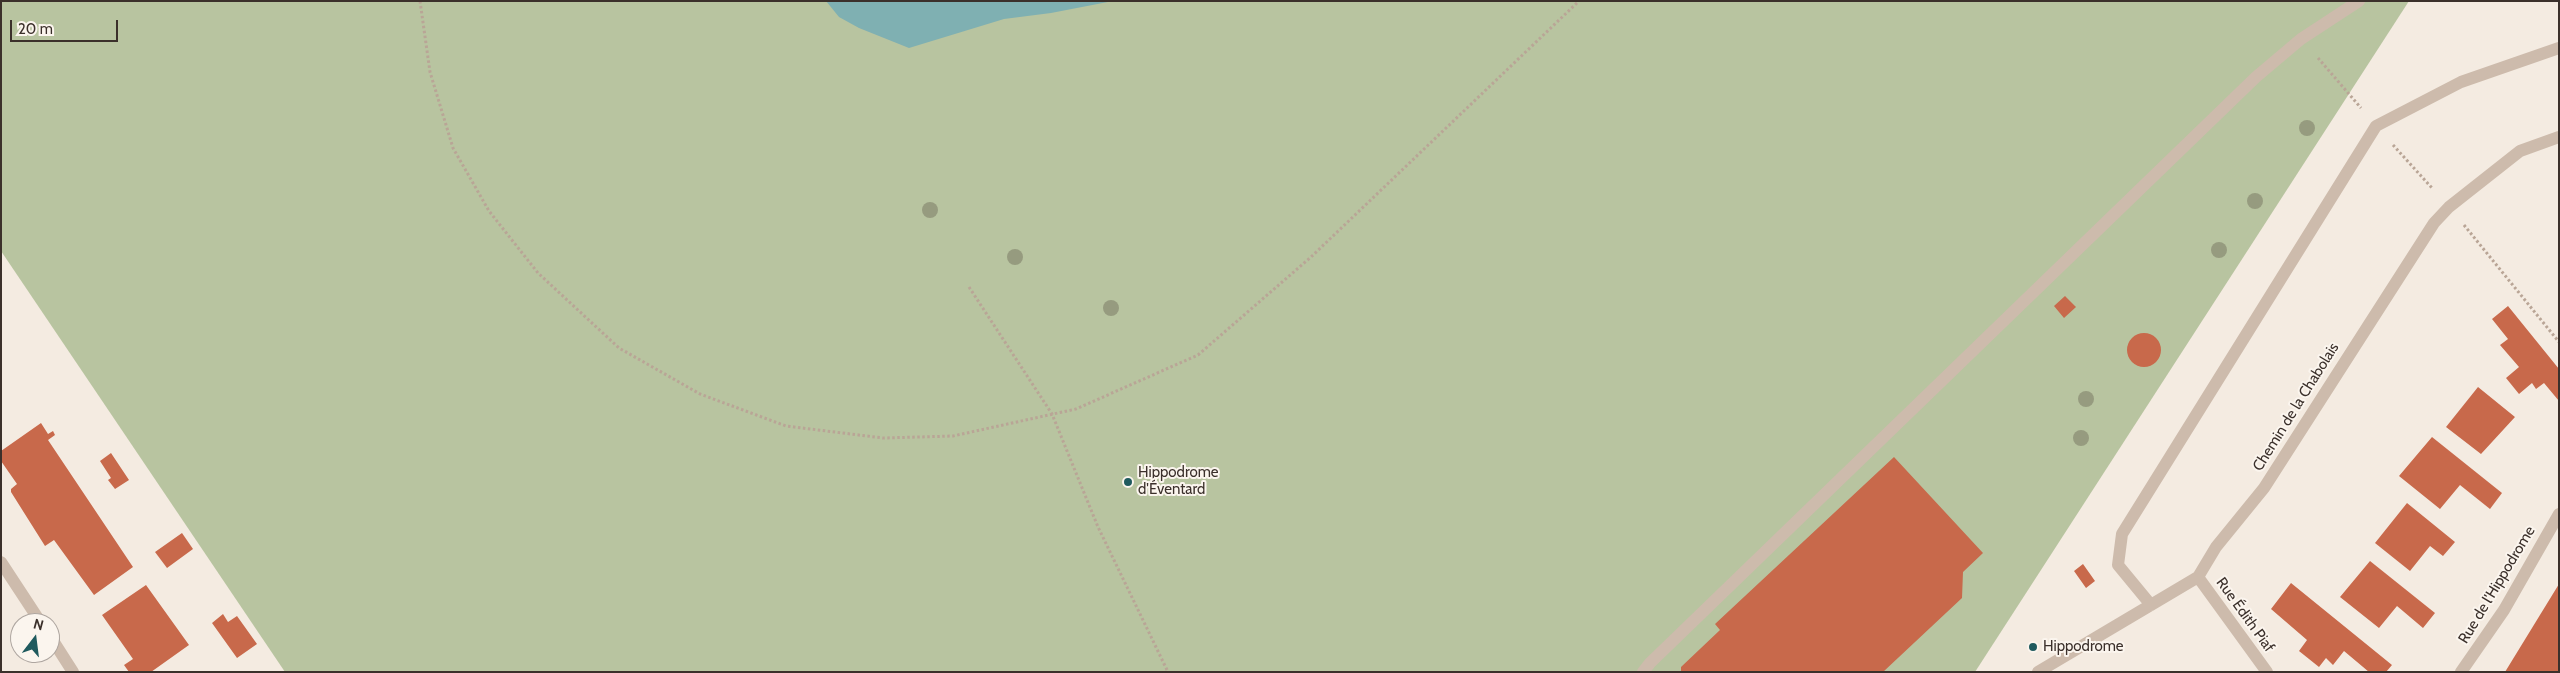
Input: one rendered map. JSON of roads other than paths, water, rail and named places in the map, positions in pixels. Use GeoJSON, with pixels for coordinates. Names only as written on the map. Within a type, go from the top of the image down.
{"type":"FeatureCollection","features":[{"type":"Feature","properties":{"kind":"street"},"geometry":{"type":"LineString","coordinates":[[1644,672],[1650,663],[2256,77],[2300,39],[2359,1]]}},
{"type":"Feature","properties":{"kind":"street"},"geometry":{"type":"LineString","coordinates":[[2151,605],[2118,565],[2122,534],[2376,126],[2461,82],[2559,48]]}},
{"type":"Feature","properties":{"kind":"street","name":"Chemin de la Chabolais"},"geometry":{"type":"LineString","coordinates":[[2038,672],[2198,577],[2216,547],[2264,488],[2382,300],[2434,223],[2449,207],[2520,151],[2559,137]]}},
{"type":"Feature","properties":{"kind":"street","name":"Rue de l'Hippodrome"},"geometry":{"type":"LineString","coordinates":[[2462,672],[2504,610],[2559,514]]}},
{"type":"Feature","properties":{"kind":"street"},"geometry":{"type":"LineString","coordinates":[[1,562],[34,613]]}},
{"type":"Feature","properties":{"kind":"street","name":"Rue Édith Piaf"},"geometry":{"type":"LineString","coordinates":[[2198,577],[2267,672]]}},
{"type":"Feature","properties":{"kind":"street"},"geometry":{"type":"LineString","coordinates":[[60,652],[73,672]]}},
{"type":"Feature","properties":{"kind":"water"},"geometry":{"type":"Polygon","coordinates":[[[826,1],[1113,1],[1051,13],[1004,19],[909,48],[859,28],[839,17],[826,1]]]}},
{"type":"Feature","properties":{"kind":"place","name":"Hippodrome d'Éventard"},"geometry":{"type":"Point","coordinates":[1128,482]}},
{"type":"Feature","properties":{"kind":"place","name":"Hippodrome"},"geometry":{"type":"Point","coordinates":[2033,647]}}]}
